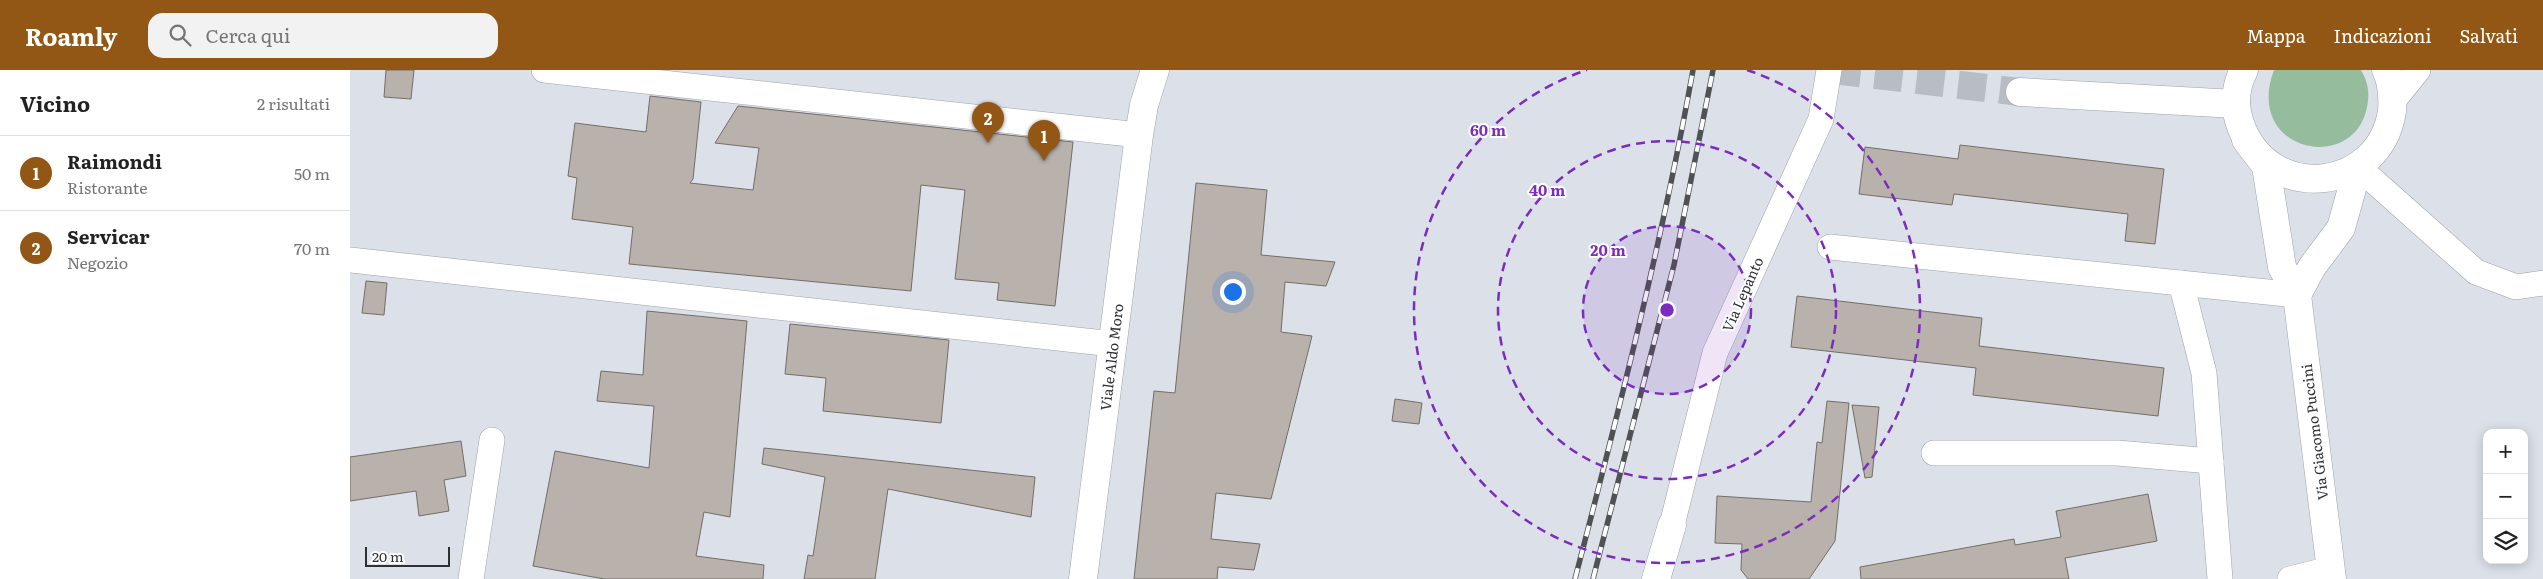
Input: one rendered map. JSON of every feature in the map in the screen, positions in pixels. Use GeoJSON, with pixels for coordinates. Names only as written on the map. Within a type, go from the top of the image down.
{"type":"FeatureCollection","features":[{"type":"Feature","properties":{"kind":"street"},"geometry":{"type":"LineString","coordinates":[[544,70],[1139,135]]}},
{"type":"Feature","properties":{"kind":"street","name":"Viale Aldo Moro"},"geometry":{"type":"LineString","coordinates":[[1138,70],[1135,100],[1139,135]]}},
{"type":"Feature","properties":{"kind":"street","name":"Viale Aldo Moro"},"geometry":{"type":"LineString","coordinates":[[1083,579],[1139,135],[1144,105],[1156,70]]}},
{"type":"Feature","properties":{"kind":"street","name":"Via Lepanto"},"geometry":{"type":"LineString","coordinates":[[1672,525],[1715,354],[1821,120],[1829,70]]}},
{"type":"Feature","properties":{"kind":"street"},"geometry":{"type":"LineString","coordinates":[[2020,92],[2236,81],[2238,119],[2246,140],[2264,161],[2276,169],[2302,179],[2317,180],[2337,176],[2358,167],[2382,142],[2390,123],[2393,101],[2386,70]]}},
{"type":"Feature","properties":{"kind":"street"},"geometry":{"type":"LineString","coordinates":[[2393,101],[2418,70]]}},
{"type":"Feature","properties":{"kind":"street","name":"Via Giacomo Puccini"},"geometry":{"type":"LineString","coordinates":[[2246,140],[2266,166],[2282,267],[2297,295],[2331,574]]}},
{"type":"Feature","properties":{"kind":"street"},"geometry":{"type":"LineString","coordinates":[[2358,167],[2476,272],[2516,287],[2543,284]]}},
{"type":"Feature","properties":{"kind":"street"},"geometry":{"type":"LineString","coordinates":[[1830,247],[2297,295],[2312,267],[2341,228],[2358,167]]}},
{"type":"Feature","properties":{"kind":"street"},"geometry":{"type":"LineString","coordinates":[[350,260],[1113,344]]}},
{"type":"Feature","properties":{"kind":"street"},"geometry":{"type":"LineString","coordinates":[[2181,283],[2204,373],[2220,579]]}},
{"type":"Feature","properties":{"kind":"street"},"geometry":{"type":"LineString","coordinates":[[471,579],[492,440]]}},
{"type":"Feature","properties":{"kind":"street"},"geometry":{"type":"LineString","coordinates":[[1934,452],[2117,453],[2211,461]]}},
{"type":"Feature","properties":{"kind":"street"},"geometry":{"type":"LineString","coordinates":[[1656,579],[1672,525]]}},
{"type":"Feature","properties":{"kind":"street"},"geometry":{"type":"LineString","coordinates":[[1671,579],[1672,525]]}},
{"type":"Feature","properties":{"kind":"street"},"geometry":{"type":"LineString","coordinates":[[2290,579],[2331,574]]}},
{"type":"Feature","properties":{"kind":"green space"},"geometry":{"type":"Polygon","coordinates":[[[2274,70],[2361,70],[2367,83],[2368,97],[2367,107],[2358,128],[2343,141],[2324,147],[2304,145],[2286,136],[2274,120],[2269,98],[2274,70]]]}},
{"type":"Feature","properties":{"kind":"building"},"geometry":{"type":"Polygon","coordinates":[[[386,70],[414,70],[411,99],[384,97],[386,70]]]}},
{"type":"Feature","properties":{"kind":"building"},"geometry":{"type":"Polygon","coordinates":[[[650,96],[701,102],[693,179],[690,183],[753,190],[759,148],[715,143],[738,106],[1073,142],[1055,306],[997,300],[999,283],[955,279],[965,190],[921,185],[911,291],[629,264],[633,227],[572,219],[577,178],[568,176],[575,123],[646,132],[650,96]]]}},
{"type":"Feature","properties":{"kind":"building"},"geometry":{"type":"Polygon","coordinates":[[[1960,145],[2164,169],[2155,244],[2125,241],[2128,214],[1954,194],[1952,205],[1859,194],[1865,147],[1958,159],[1960,145]]]}},
{"type":"Feature","properties":{"kind":"building"},"geometry":{"type":"Polygon","coordinates":[[[1196,183],[1267,190],[1261,255],[1335,262],[1326,286],[1285,282],[1281,332],[1312,336],[1271,499],[1216,493],[1211,539],[1260,544],[1254,570],[1218,567],[1217,579],[1134,579],[1154,391],[1175,393],[1196,183]]]}},
{"type":"Feature","properties":{"kind":"building"},"geometry":{"type":"Polygon","coordinates":[[[366,281],[387,283],[384,315],[362,313],[366,281]]]}},
{"type":"Feature","properties":{"kind":"building"},"geometry":{"type":"Polygon","coordinates":[[[1797,296],[1982,318],[1979,346],[2164,368],[2158,416],[1973,395],[1976,368],[1791,347],[1797,296]]]}},
{"type":"Feature","properties":{"kind":"building"},"geometry":{"type":"Polygon","coordinates":[[[647,311],[747,321],[730,517],[704,512],[696,556],[764,565],[763,579],[604,579],[533,566],[555,451],[649,468],[654,406],[597,401],[601,371],[643,375],[647,311]]]}},
{"type":"Feature","properties":{"kind":"building"},"geometry":{"type":"Polygon","coordinates":[[[790,324],[949,340],[941,423],[823,411],[826,378],[785,374],[790,324]]]}},
{"type":"Feature","properties":{"kind":"building"},"geometry":{"type":"Polygon","coordinates":[[[1395,399],[1422,403],[1419,424],[1392,421],[1395,399]]]}},
{"type":"Feature","properties":{"kind":"building"},"geometry":{"type":"Polygon","coordinates":[[[1827,401],[1849,403],[1835,541],[1809,579],[1748,579],[1741,570],[1742,544],[1715,543],[1717,496],[1811,502],[1817,442],[1822,443],[1827,401]]]}},
{"type":"Feature","properties":{"kind":"building"},"geometry":{"type":"Polygon","coordinates":[[[1852,405],[1879,407],[1872,477],[1865,478],[1852,405]]]}},
{"type":"Feature","properties":{"kind":"building"},"geometry":{"type":"Polygon","coordinates":[[[461,441],[466,476],[444,480],[449,511],[419,516],[416,491],[350,501],[350,457],[461,441]]]}},
{"type":"Feature","properties":{"kind":"building"},"geometry":{"type":"Polygon","coordinates":[[[764,448],[1035,477],[1031,517],[888,489],[875,579],[804,579],[808,555],[813,556],[825,477],[762,464],[764,448]]]}},
{"type":"Feature","properties":{"kind":"building"},"geometry":{"type":"Polygon","coordinates":[[[2148,494],[2157,541],[2065,558],[2069,579],[1861,579],[1860,567],[2014,539],[2015,545],[2061,537],[2056,511],[2148,494]]]}},
{"type":"Feature","properties":{"kind":"tunnel"},"geometry":{"type":"LineString","coordinates":[[1833,70],[2020,92]]}},
{"type":"Feature","properties":{"kind":"railway"},"geometry":{"type":"LineString","coordinates":[[1575,579],[1654,262],[1693,70]]}},
{"type":"Feature","properties":{"kind":"railway"},"geometry":{"type":"LineString","coordinates":[[1593,579],[1674,265],[1713,70]]}},
{"type":"Feature","properties":{"kind":"place","name":"Servicar"},"geometry":{"type":"Point","coordinates":[988,143]}},
{"type":"Feature","properties":{"kind":"place","name":"Raimondi"},"geometry":{"type":"Point","coordinates":[1044,161]}}]}
